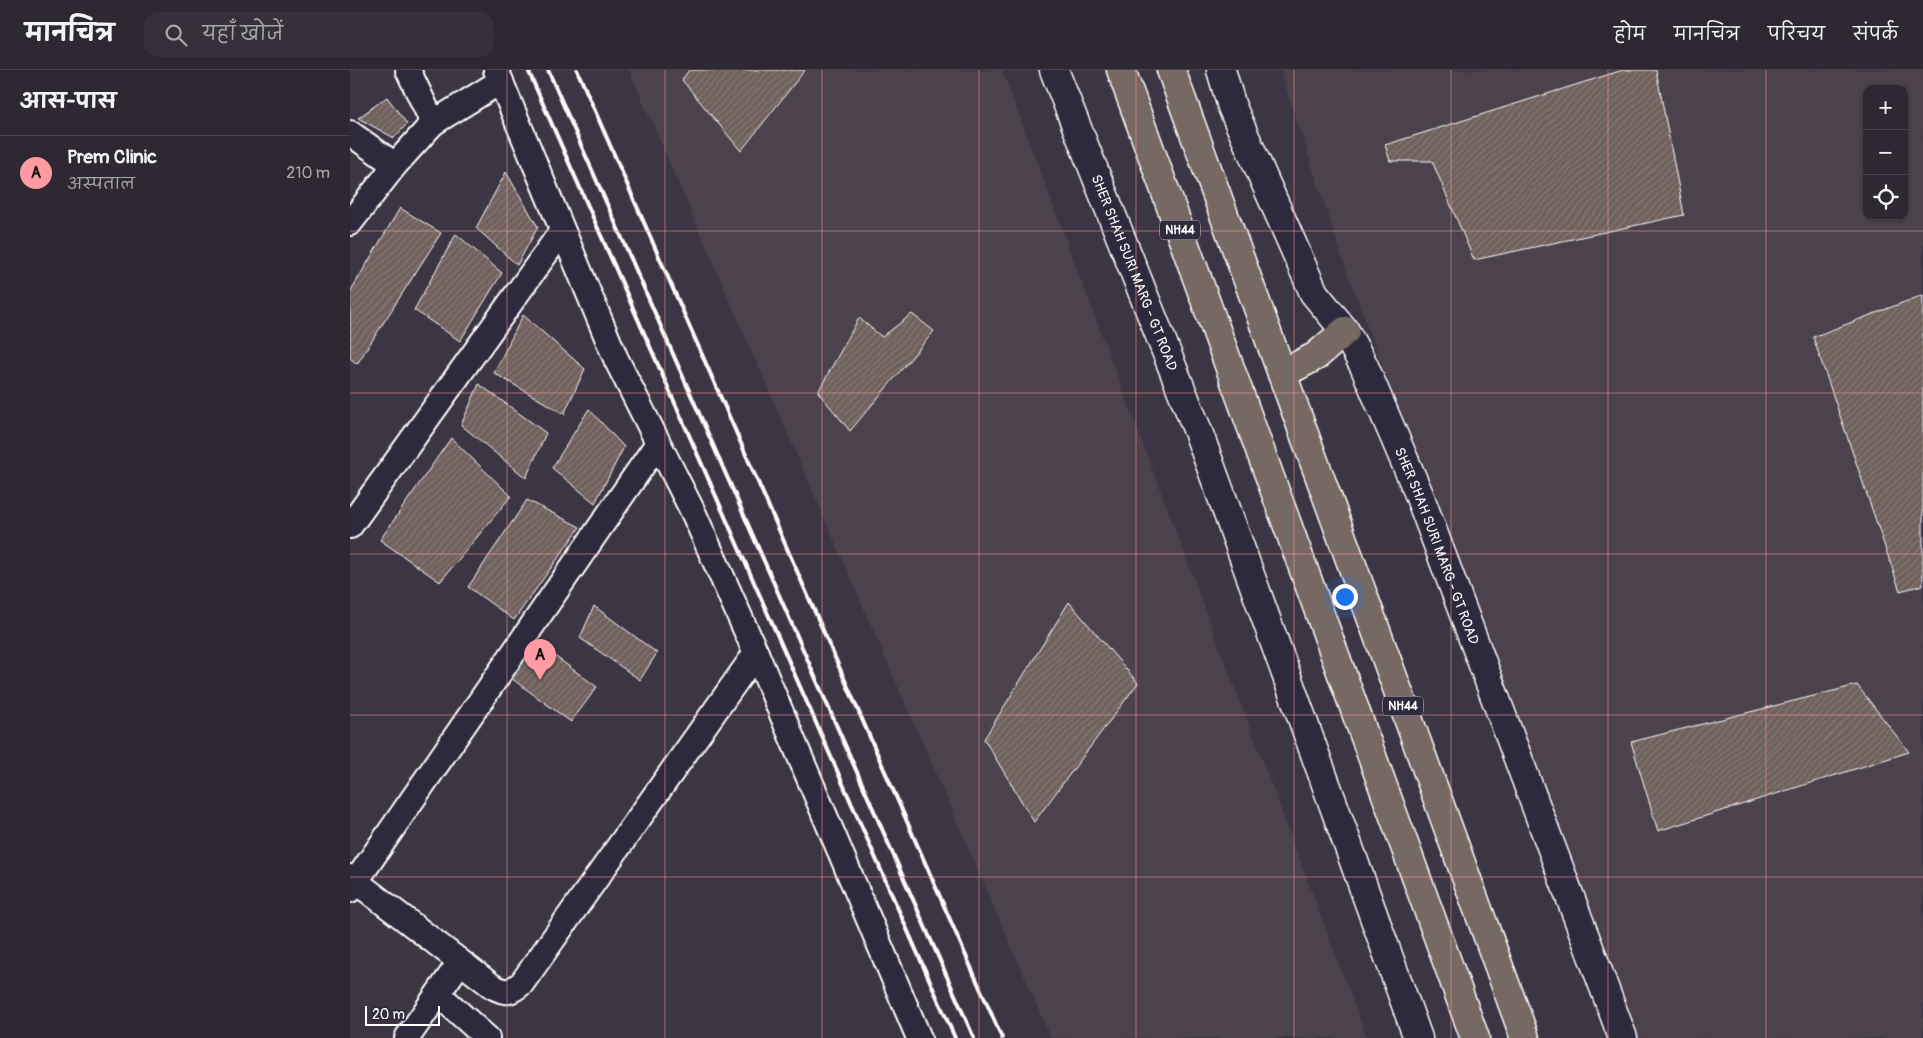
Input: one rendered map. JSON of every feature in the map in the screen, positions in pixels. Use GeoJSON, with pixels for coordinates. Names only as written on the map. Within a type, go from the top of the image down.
{"type":"FeatureCollection","features":[{"type":"Feature","properties":{"kind":"highway","name":"NH44"},"geometry":{"type":"LineString","coordinates":[[1121,70],[1475,1038]]}},
{"type":"Feature","properties":{"kind":"highway","name":"NH44"},"geometry":{"type":"LineString","coordinates":[[1170,70],[1525,1038]]}},
{"type":"Feature","properties":{"kind":"highway"},"geometry":{"type":"LineString","coordinates":[[1282,374],[1316,356],[1345,330]]}},
{"type":"Feature","properties":{"kind":"street"},"geometry":{"type":"LineString","coordinates":[[408,70],[433,123]]}},
{"type":"Feature","properties":{"kind":"street","name":"SHER SHAH SURI MARG - GT ROAD"},"geometry":{"type":"LineString","coordinates":[[1054,70],[1199,434],[1418,1038]]}},
{"type":"Feature","properties":{"kind":"street","name":"SHER SHAH SURI MARG - GT ROAD"},"geometry":{"type":"LineString","coordinates":[[1221,70],[1232,107],[1314,293],[1345,330],[1364,366],[1418,492],[1623,1038]]}},
{"type":"Feature","properties":{"kind":"street"},"geometry":{"type":"LineString","coordinates":[[350,223],[395,165],[433,123],[499,76],[616,359],[694,514],[756,653],[919,1038]]}},
{"type":"Feature","properties":{"kind":"street"},"geometry":{"type":"LineString","coordinates":[[350,133],[395,165]]}},
{"type":"Feature","properties":{"kind":"street"},"geometry":{"type":"LineString","coordinates":[[350,526],[562,231]]}},
{"type":"Feature","properties":{"kind":"street"},"geometry":{"type":"LineString","coordinates":[[658,444],[352,883],[502,992],[511,992],[522,983],[756,653]]}},
{"type":"Feature","properties":{"kind":"street"},"geometry":{"type":"LineString","coordinates":[[407,1038],[460,962]]}},
{"type":"Feature","properties":{"kind":"street"},"geometry":{"type":"LineString","coordinates":[[438,994],[487,1038]]}},
{"type":"Feature","properties":{"kind":"shaded area"},"geometry":{"type":"Polygon","coordinates":[[[629,70],[1002,70],[1367,1038],[1051,1038],[629,70]]]}},
{"type":"Feature","properties":{"kind":"shaded area"},"geometry":{"type":"Polygon","coordinates":[[[1280,70],[1923,70],[1923,1038],[1635,1038],[1348,275],[1280,70]]]}},
{"type":"Feature","properties":{"kind":"building"},"geometry":{"type":"Polygon","coordinates":[[[689,70],[805,70],[741,151],[682,80],[689,70]]]}},
{"type":"Feature","properties":{"kind":"building"},"geometry":{"type":"Polygon","coordinates":[[[1623,70],[1656,70],[1684,215],[1474,260],[1432,161],[1390,161],[1385,145],[1623,70]]]}},
{"type":"Feature","properties":{"kind":"building"},"geometry":{"type":"Polygon","coordinates":[[[387,97],[407,124],[394,138],[358,118],[387,97]]]}},
{"type":"Feature","properties":{"kind":"building"},"geometry":{"type":"Polygon","coordinates":[[[506,172],[538,227],[517,265],[476,228],[506,172]]]}},
{"type":"Feature","properties":{"kind":"building"},"geometry":{"type":"Polygon","coordinates":[[[400,208],[441,233],[357,364],[350,358],[350,292],[400,208]]]}},
{"type":"Feature","properties":{"kind":"building"},"geometry":{"type":"Polygon","coordinates":[[[456,234],[502,273],[460,341],[414,310],[456,234]]]}},
{"type":"Feature","properties":{"kind":"building"},"geometry":{"type":"Polygon","coordinates":[[[1923,295],[1923,585],[1900,591],[1813,337],[1923,295]]]}},
{"type":"Feature","properties":{"kind":"building"},"geometry":{"type":"Polygon","coordinates":[[[912,314],[934,331],[850,431],[818,392],[859,318],[882,337],[912,314]]]}},
{"type":"Feature","properties":{"kind":"building"},"geometry":{"type":"Polygon","coordinates":[[[523,315],[585,369],[564,414],[494,373],[523,315]]]}},
{"type":"Feature","properties":{"kind":"building"},"geometry":{"type":"Polygon","coordinates":[[[479,384],[546,433],[526,478],[461,425],[479,384]]]}},
{"type":"Feature","properties":{"kind":"building"},"geometry":{"type":"Polygon","coordinates":[[[589,409],[624,447],[595,503],[552,468],[589,409]]]}},
{"type":"Feature","properties":{"kind":"building"},"geometry":{"type":"Polygon","coordinates":[[[451,438],[511,496],[440,582],[380,540],[451,438]]]}},
{"type":"Feature","properties":{"kind":"building"},"geometry":{"type":"Polygon","coordinates":[[[527,500],[580,527],[514,620],[468,587],[527,500]]]}},
{"type":"Feature","properties":{"kind":"building"},"geometry":{"type":"Polygon","coordinates":[[[1069,602],[1138,683],[1034,822],[984,739],[1069,602]]]}},
{"type":"Feature","properties":{"kind":"building"},"geometry":{"type":"Polygon","coordinates":[[[594,606],[657,653],[640,680],[580,638],[594,606]]]}},
{"type":"Feature","properties":{"kind":"building"},"geometry":{"type":"Polygon","coordinates":[[[526,635],[597,687],[571,722],[500,670],[526,635]]]}},
{"type":"Feature","properties":{"kind":"building"},"geometry":{"type":"Polygon","coordinates":[[[1857,685],[1909,752],[1658,831],[1631,742],[1857,685]]]}},
{"type":"Feature","properties":{"kind":"railway"},"geometry":{"type":"LineString","coordinates":[[528,70],[955,1038]]}},
{"type":"Feature","properties":{"kind":"railway"},"geometry":{"type":"LineString","coordinates":[[548,70],[974,1038]]}},
{"type":"Feature","properties":{"kind":"railway"},"geometry":{"type":"LineString","coordinates":[[577,70],[1002,1038]]}},
{"type":"Feature","properties":{"kind":"place","name":"Prem Clinic"},"geometry":{"type":"Point","coordinates":[540,680]}}]}
